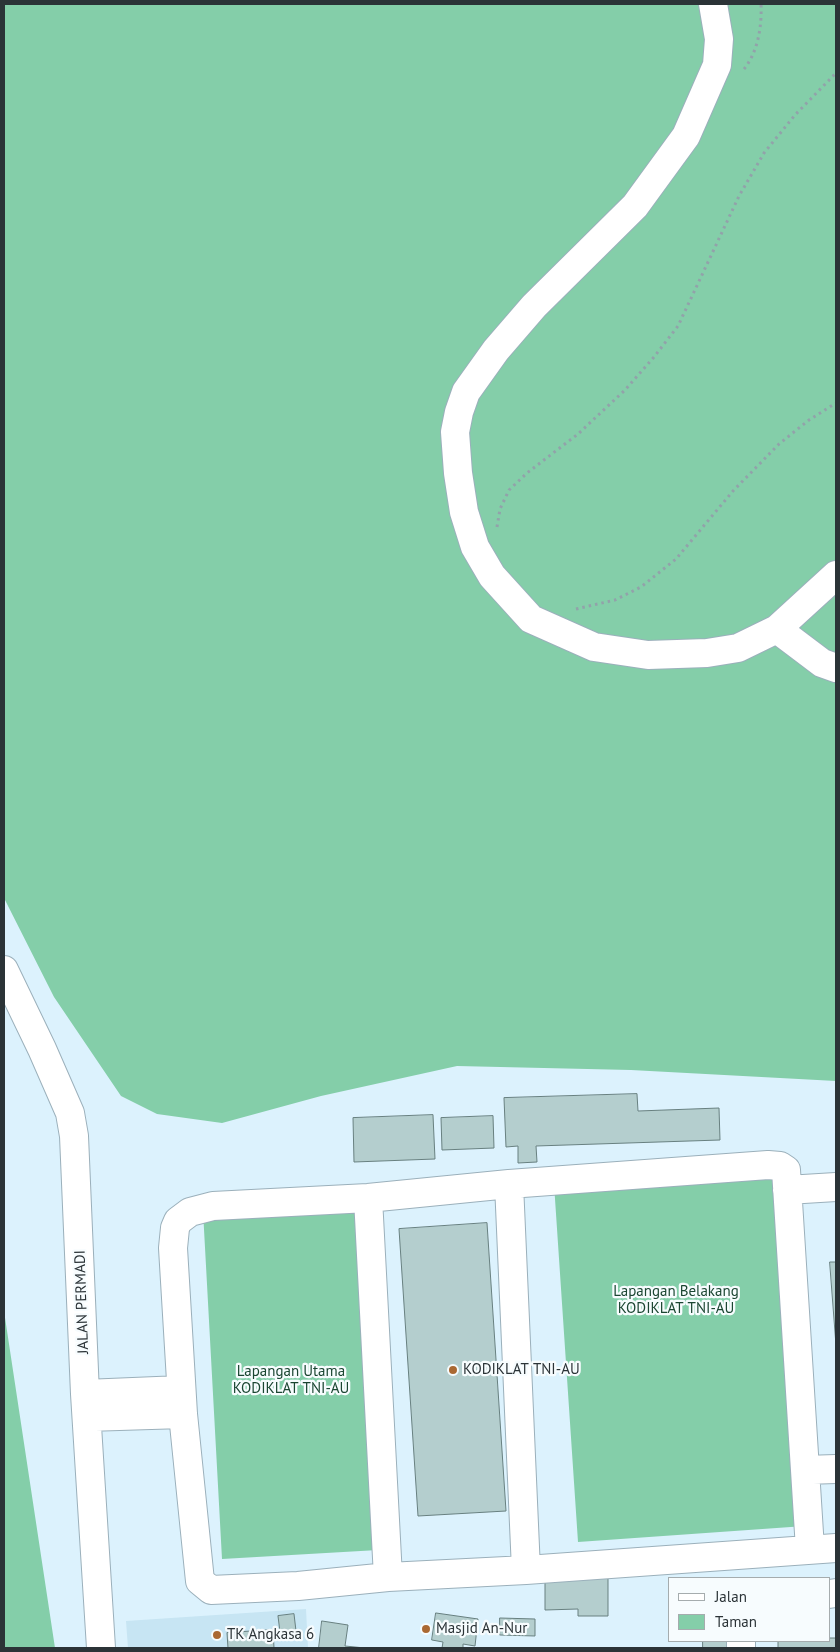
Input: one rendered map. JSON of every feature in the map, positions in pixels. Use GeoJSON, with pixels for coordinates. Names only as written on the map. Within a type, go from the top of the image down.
{"type":"FeatureCollection","features":[{"type":"Feature","properties":{"kind":"street"},"geometry":{"type":"LineString","coordinates":[[713,4],[719,39],[717,65],[686,136],[635,206],[534,306],[496,350],[466,392],[455,432],[458,473],[464,512],[475,547],[492,576],[531,619],[594,647],[648,655],[707,654],[738,648],[777,629],[836,575]]}},
{"type":"Feature","properties":{"kind":"street"},"geometry":{"type":"LineString","coordinates":[[777,629],[831,660]]}},
{"type":"Feature","properties":{"kind":"street","name":"JALAN PERMADI"},"geometry":{"type":"LineString","coordinates":[[4,970],[70,1113],[74,1136],[86,1406],[101,1648]]}},
{"type":"Feature","properties":{"kind":"street"},"geometry":{"type":"LineString","coordinates":[[773,1166],[780,1166],[786,1170],[805,1470],[823,1549],[737,1567],[526,1570],[388,1578],[298,1586],[211,1590],[200,1581],[182,1402],[173,1248],[175,1228],[178,1221],[190,1212],[213,1206],[368,1198],[509,1184],[773,1166]]}},
{"type":"Feature","properties":{"kind":"street"},"geometry":{"type":"LineString","coordinates":[[509,1184],[526,1570]]}},
{"type":"Feature","properties":{"kind":"street"},"geometry":{"type":"LineString","coordinates":[[787,1190],[836,1187]]}},
{"type":"Feature","properties":{"kind":"street"},"geometry":{"type":"LineString","coordinates":[[368,1198],[388,1578]]}},
{"type":"Feature","properties":{"kind":"street"},"geometry":{"type":"LineString","coordinates":[[86,1406],[182,1402]]}},
{"type":"Feature","properties":{"kind":"street"},"geometry":{"type":"LineString","coordinates":[[805,1470],[836,1469]]}},
{"type":"Feature","properties":{"kind":"path"},"geometry":{"type":"LineString","coordinates":[[475,547],[494,540],[500,509],[509,490],[527,473],[578,434],[625,390],[678,326],[739,196],[764,153],[795,115],[836,73]]}},
{"type":"Feature","properties":{"kind":"path"},"geometry":{"type":"LineString","coordinates":[[572,610],[615,600],[641,587],[676,558],[733,491],[778,444],[809,420],[836,403]]}},
{"type":"Feature","properties":{"kind":"shaded area","name":"TK Angkasa 6"},"geometry":{"type":"Polygon","coordinates":[[[306,1609],[308,1648],[128,1648],[126,1621],[306,1609]]]}},
{"type":"Feature","properties":{"kind":"green space"},"geometry":{"type":"Polygon","coordinates":[[[4,4],[836,4],[836,1081],[631,1070],[457,1066],[321,1096],[222,1123],[157,1114],[121,1096],[54,997],[4,898],[4,4]]]}},
{"type":"Feature","properties":{"kind":"green space","name":"Lapangan Belakang KODIKLAT TNI-AU"},"geometry":{"type":"Polygon","coordinates":[[[781,1169],[805,1526],[578,1542],[554,1184],[781,1169]]]}},
{"type":"Feature","properties":{"kind":"green space","name":"Lapangan Utama KODIKLAT TNI-AU"},"geometry":{"type":"Polygon","coordinates":[[[359,1202],[378,1550],[222,1559],[203,1211],[359,1202]]]}},
{"type":"Feature","properties":{"kind":"green space"},"geometry":{"type":"Polygon","coordinates":[[[4,1311],[55,1648],[4,1648],[4,1311]]]}},
{"type":"Feature","properties":{"kind":"building"},"geometry":{"type":"Polygon","coordinates":[[[637,1094],[638,1111],[719,1108],[720,1140],[536,1146],[537,1162],[518,1163],[518,1146],[506,1147],[504,1098],[637,1094]]]}},
{"type":"Feature","properties":{"kind":"building"},"geometry":{"type":"Polygon","coordinates":[[[433,1115],[435,1159],[354,1162],[353,1118],[433,1115]]]}},
{"type":"Feature","properties":{"kind":"building"},"geometry":{"type":"Polygon","coordinates":[[[493,1116],[494,1148],[442,1150],[441,1118],[493,1116]]]}},
{"type":"Feature","properties":{"kind":"building","name":"KODIKLAT TNI-AU"},"geometry":{"type":"Polygon","coordinates":[[[487,1223],[506,1511],[418,1516],[399,1229],[487,1223]]]}},
{"type":"Feature","properties":{"kind":"building"},"geometry":{"type":"Polygon","coordinates":[[[830,1262],[836,1262],[836,1345],[830,1262]]]}},
{"type":"Feature","properties":{"kind":"building"},"geometry":{"type":"Polygon","coordinates":[[[608,1574],[608,1616],[578,1616],[578,1609],[545,1610],[545,1575],[608,1574]]]}},
{"type":"Feature","properties":{"kind":"building"},"geometry":{"type":"Polygon","coordinates":[[[436,1613],[478,1619],[475,1646],[463,1644],[463,1648],[442,1648],[443,1642],[432,1640],[436,1613]]]}},
{"type":"Feature","properties":{"kind":"building"},"geometry":{"type":"Polygon","coordinates":[[[294,1614],[296,1631],[280,1632],[278,1616],[294,1614]]]}},
{"type":"Feature","properties":{"kind":"building"},"geometry":{"type":"Polygon","coordinates":[[[500,1618],[535,1619],[535,1636],[500,1635],[500,1618]]]}},
{"type":"Feature","properties":{"kind":"building"},"geometry":{"type":"Polygon","coordinates":[[[322,1621],[348,1625],[345,1646],[365,1648],[319,1648],[322,1621]]]}},
{"type":"Feature","properties":{"kind":"building"},"geometry":{"type":"Polygon","coordinates":[[[273,1630],[274,1648],[228,1648],[227,1633],[273,1630]]]}},
{"type":"Feature","properties":{"kind":"building"},"geometry":{"type":"Polygon","coordinates":[[[830,1638],[836,1638],[836,1648],[778,1648],[778,1642],[830,1642],[830,1638]]]}},
{"type":"Feature","properties":{"kind":"building"},"geometry":{"type":"Polygon","coordinates":[[[703,1642],[736,1642],[736,1648],[703,1648],[703,1642]]]}},
{"type":"Feature","properties":{"kind":"place","name":"KODIKLAT TNI-AU"},"geometry":{"type":"Point","coordinates":[453,1370]}},
{"type":"Feature","properties":{"kind":"place","name":"Masjid An-Nur"},"geometry":{"type":"Point","coordinates":[426,1629]}},
{"type":"Feature","properties":{"kind":"place","name":"TK Angkasa 6"},"geometry":{"type":"Point","coordinates":[217,1635]}}]}
